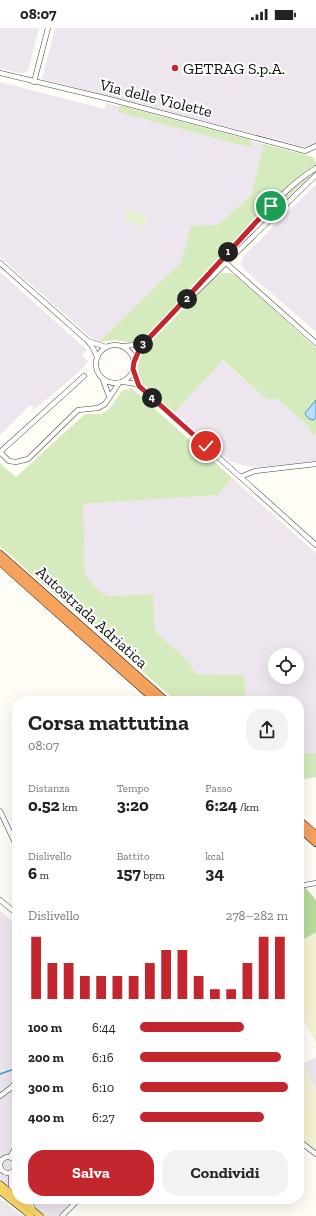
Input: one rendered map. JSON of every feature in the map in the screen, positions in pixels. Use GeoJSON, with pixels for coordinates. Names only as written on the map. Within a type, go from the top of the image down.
{"type":"FeatureCollection","features":[{"type":"Feature","properties":{"kind":"highway","name":"Autostrada Adriatica"},"geometry":{"type":"LineString","coordinates":[[0,554],[160,696]]}},
{"type":"Feature","properties":{"kind":"highway","name":"Autostrada Adriatica"},"geometry":{"type":"LineString","coordinates":[[0,562],[150,696]]}},
{"type":"Feature","properties":{"kind":"highway"},"geometry":{"type":"LineString","coordinates":[[304,824],[316,835]]}},
{"type":"Feature","properties":{"kind":"highway"},"geometry":{"type":"LineString","coordinates":[[304,832],[316,843]]}},
{"type":"Feature","properties":{"kind":"main road"},"geometry":{"type":"LineString","coordinates":[[0,1184],[12,1193]]}},
{"type":"Feature","properties":{"kind":"main road"},"geometry":{"type":"LineString","coordinates":[[0,1191],[12,1199]]}},
{"type":"Feature","properties":{"kind":"main road"},"geometry":{"type":"LineString","coordinates":[[19,1204],[35,1215]]}},
{"type":"Feature","properties":{"kind":"main road"},"geometry":{"type":"LineString","coordinates":[[24,1204],[35,1215]]}},
{"type":"Feature","properties":{"kind":"street"},"geometry":{"type":"LineString","coordinates":[[34,82],[48,28]]}},
{"type":"Feature","properties":{"kind":"street","name":"Via delle Violette"},"geometry":{"type":"LineString","coordinates":[[0,73],[109,99],[305,151],[316,146]]}},
{"type":"Feature","properties":{"kind":"street"},"geometry":{"type":"LineString","coordinates":[[84,376],[0,452],[9,461],[16,462],[28,459],[78,410],[98,408],[105,404],[109,396],[121,382],[131,374],[140,348],[145,342],[189,297],[207,275],[271,206],[316,168]]}},
{"type":"Feature","properties":{"kind":"street"},"geometry":{"type":"LineString","coordinates":[[189,297],[193,295],[316,175]]}},
{"type":"Feature","properties":{"kind":"street"},"geometry":{"type":"LineString","coordinates":[[226,263],[316,343]]}},
{"type":"Feature","properties":{"kind":"street"},"geometry":{"type":"LineString","coordinates":[[0,264],[88,341],[97,357]]}},
{"type":"Feature","properties":{"kind":"street"},"geometry":{"type":"LineString","coordinates":[[88,341],[106,346],[137,345],[145,342]]}},
{"type":"Feature","properties":{"kind":"street"},"geometry":{"type":"LineString","coordinates":[[106,346],[101,350],[97,357],[95,366],[97,372],[103,380],[109,396]]}},
{"type":"Feature","properties":{"kind":"street"},"geometry":{"type":"LineString","coordinates":[[121,346],[130,353],[134,362]]}},
{"type":"Feature","properties":{"kind":"street"},"geometry":{"type":"LineString","coordinates":[[133,369],[139,386]]}},
{"type":"Feature","properties":{"kind":"street"},"geometry":{"type":"LineString","coordinates":[[103,380],[109,383],[132,383],[139,386],[316,545]]}},
{"type":"Feature","properties":{"kind":"street"},"geometry":{"type":"LineString","coordinates":[[240,477],[255,470],[316,464]]}},
{"type":"Feature","properties":{"kind":"street"},"geometry":{"type":"LineString","coordinates":[[0,811],[12,836]]}},
{"type":"Feature","properties":{"kind":"street"},"geometry":{"type":"LineString","coordinates":[[304,885],[316,883]]}},
{"type":"Feature","properties":{"kind":"street"},"geometry":{"type":"LineString","coordinates":[[0,900],[12,910]]}},
{"type":"Feature","properties":{"kind":"street"},"geometry":{"type":"LineString","coordinates":[[0,1096],[12,1087]]}},
{"type":"Feature","properties":{"kind":"street"},"geometry":{"type":"LineString","coordinates":[[304,1145],[316,1154]]}},
{"type":"Feature","properties":{"kind":"street"},"geometry":{"type":"LineString","coordinates":[[12,1154],[10,1157],[4,1158],[0,1162],[3,1171],[11,1172],[12,1187]]}},
{"type":"Feature","properties":{"kind":"street"},"geometry":{"type":"LineString","coordinates":[[30,1204],[35,1215]]}},
{"type":"Feature","properties":{"kind":"street"},"geometry":{"type":"LineString","coordinates":[[62,1216],[74,1204]]}},
{"type":"Feature","properties":{"kind":"shaded area"},"geometry":{"type":"Polygon","coordinates":[[[0,28],[39,28],[28,71],[22,74],[0,68],[0,28]]]}},
{"type":"Feature","properties":{"kind":"shaded area"},"geometry":{"type":"Polygon","coordinates":[[[55,28],[316,28],[316,150],[42,79],[55,28]]]}},
{"type":"Feature","properties":{"kind":"shaded area"},"geometry":{"type":"Polygon","coordinates":[[[0,82],[105,109],[106,103],[264,144],[251,195],[218,225],[191,227],[181,262],[99,342],[94,340],[0,257],[0,82]]]}},
{"type":"Feature","properties":{"kind":"shaded area"},"geometry":{"type":"Polygon","coordinates":[[[316,184],[316,332],[246,271],[241,266],[241,261],[244,256],[316,184]]]}},
{"type":"Feature","properties":{"kind":"shaded area"},"geometry":{"type":"Polygon","coordinates":[[[0,272],[87,350],[82,355],[88,361],[81,370],[35,409],[30,405],[0,435],[0,272]]]}},
{"type":"Feature","properties":{"kind":"shaded area"},"geometry":{"type":"Polygon","coordinates":[[[222,360],[266,399],[278,399],[308,426],[312,436],[316,432],[316,461],[260,467],[246,466],[233,462],[222,456],[174,413],[222,360]]]}},
{"type":"Feature","properties":{"kind":"shaded area"},"geometry":{"type":"Polygon","coordinates":[[[232,478],[316,553],[316,753],[304,753],[304,696],[246,696],[244,675],[196,674],[189,662],[155,631],[153,594],[107,596],[98,590],[85,574],[82,504],[218,495],[232,478]]]}},
{"type":"Feature","properties":{"kind":"shaded area"},"geometry":{"type":"Polygon","coordinates":[[[0,911],[12,921],[12,1188],[0,1178],[0,911]]]}},
{"type":"Feature","properties":{"kind":"shaded area"},"geometry":{"type":"Polygon","coordinates":[[[316,932],[316,1044],[304,1020],[304,939],[316,932]]]}},
{"type":"Feature","properties":{"kind":"shaded area"},"geometry":{"type":"Polygon","coordinates":[[[316,1057],[316,1091],[304,1066],[304,1063],[316,1057]]]}},
{"type":"Feature","properties":{"kind":"shaded area"},"geometry":{"type":"Polygon","coordinates":[[[304,1066],[316,1092],[316,1154],[304,1144],[304,1066]]]}},
{"type":"Feature","properties":{"kind":"shaded area"},"geometry":{"type":"Polygon","coordinates":[[[0,1199],[4,1202],[22,1216],[0,1216],[0,1199]]]}},
{"type":"Feature","properties":{"kind":"shaded area"},"geometry":{"type":"Polygon","coordinates":[[[32,1204],[69,1204],[57,1216],[46,1216],[32,1204]]]}},
{"type":"Feature","properties":{"kind":"green space"},"geometry":{"type":"Polygon","coordinates":[[[122,106],[251,140],[253,148],[118,112],[119,107],[122,106]]]}},
{"type":"Feature","properties":{"kind":"green space"},"geometry":{"type":"Polygon","coordinates":[[[264,144],[313,157],[316,163],[316,170],[141,341],[133,343],[116,340],[99,342],[181,262],[191,226],[218,225],[251,195],[264,144]]]}},
{"type":"Feature","properties":{"kind":"green space"},"geometry":{"type":"Polygon","coordinates":[[[127,210],[148,216],[145,226],[124,221],[127,210]]]}},
{"type":"Feature","properties":{"kind":"green space"},"geometry":{"type":"Polygon","coordinates":[[[222,273],[236,275],[316,348],[316,432],[312,436],[308,426],[278,399],[266,399],[223,360],[174,413],[140,382],[137,372],[140,353],[216,276],[222,273]]]}},
{"type":"Feature","properties":{"kind":"green space"},"geometry":{"type":"Polygon","coordinates":[[[132,388],[232,478],[218,495],[83,504],[85,574],[98,590],[107,596],[153,594],[155,631],[189,662],[196,674],[244,675],[246,696],[170,696],[0,546],[0,463],[16,477],[85,414],[102,414],[110,408],[122,391],[132,388]]]}},
{"type":"Feature","properties":{"kind":"green space"},"geometry":{"type":"Polygon","coordinates":[[[304,753],[316,753],[316,777],[304,779],[304,753]]]}},
{"type":"Feature","properties":{"kind":"green space"},"geometry":{"type":"Polygon","coordinates":[[[304,886],[316,900],[316,932],[304,939],[304,886]]]}},
{"type":"Feature","properties":{"kind":"water"},"geometry":{"type":"Polygon","coordinates":[[[316,400],[316,417],[313,420],[307,417],[305,413],[316,400]]]}},
{"type":"Feature","properties":{"kind":"waterway"},"geometry":{"type":"LineString","coordinates":[[0,1074],[12,1070]]}},
{"type":"Feature","properties":{"kind":"place","name":"GETRAG S.p.A."},"geometry":{"type":"Point","coordinates":[175,68]}},
{"type":"Feature","properties":{"kind":"route"},"geometry":{"type":"LineString","coordinates":[[206,446],[139,386],[133,369],[134,362],[140,348],[145,342],[189,297],[207,275],[271,206]]}}]}
